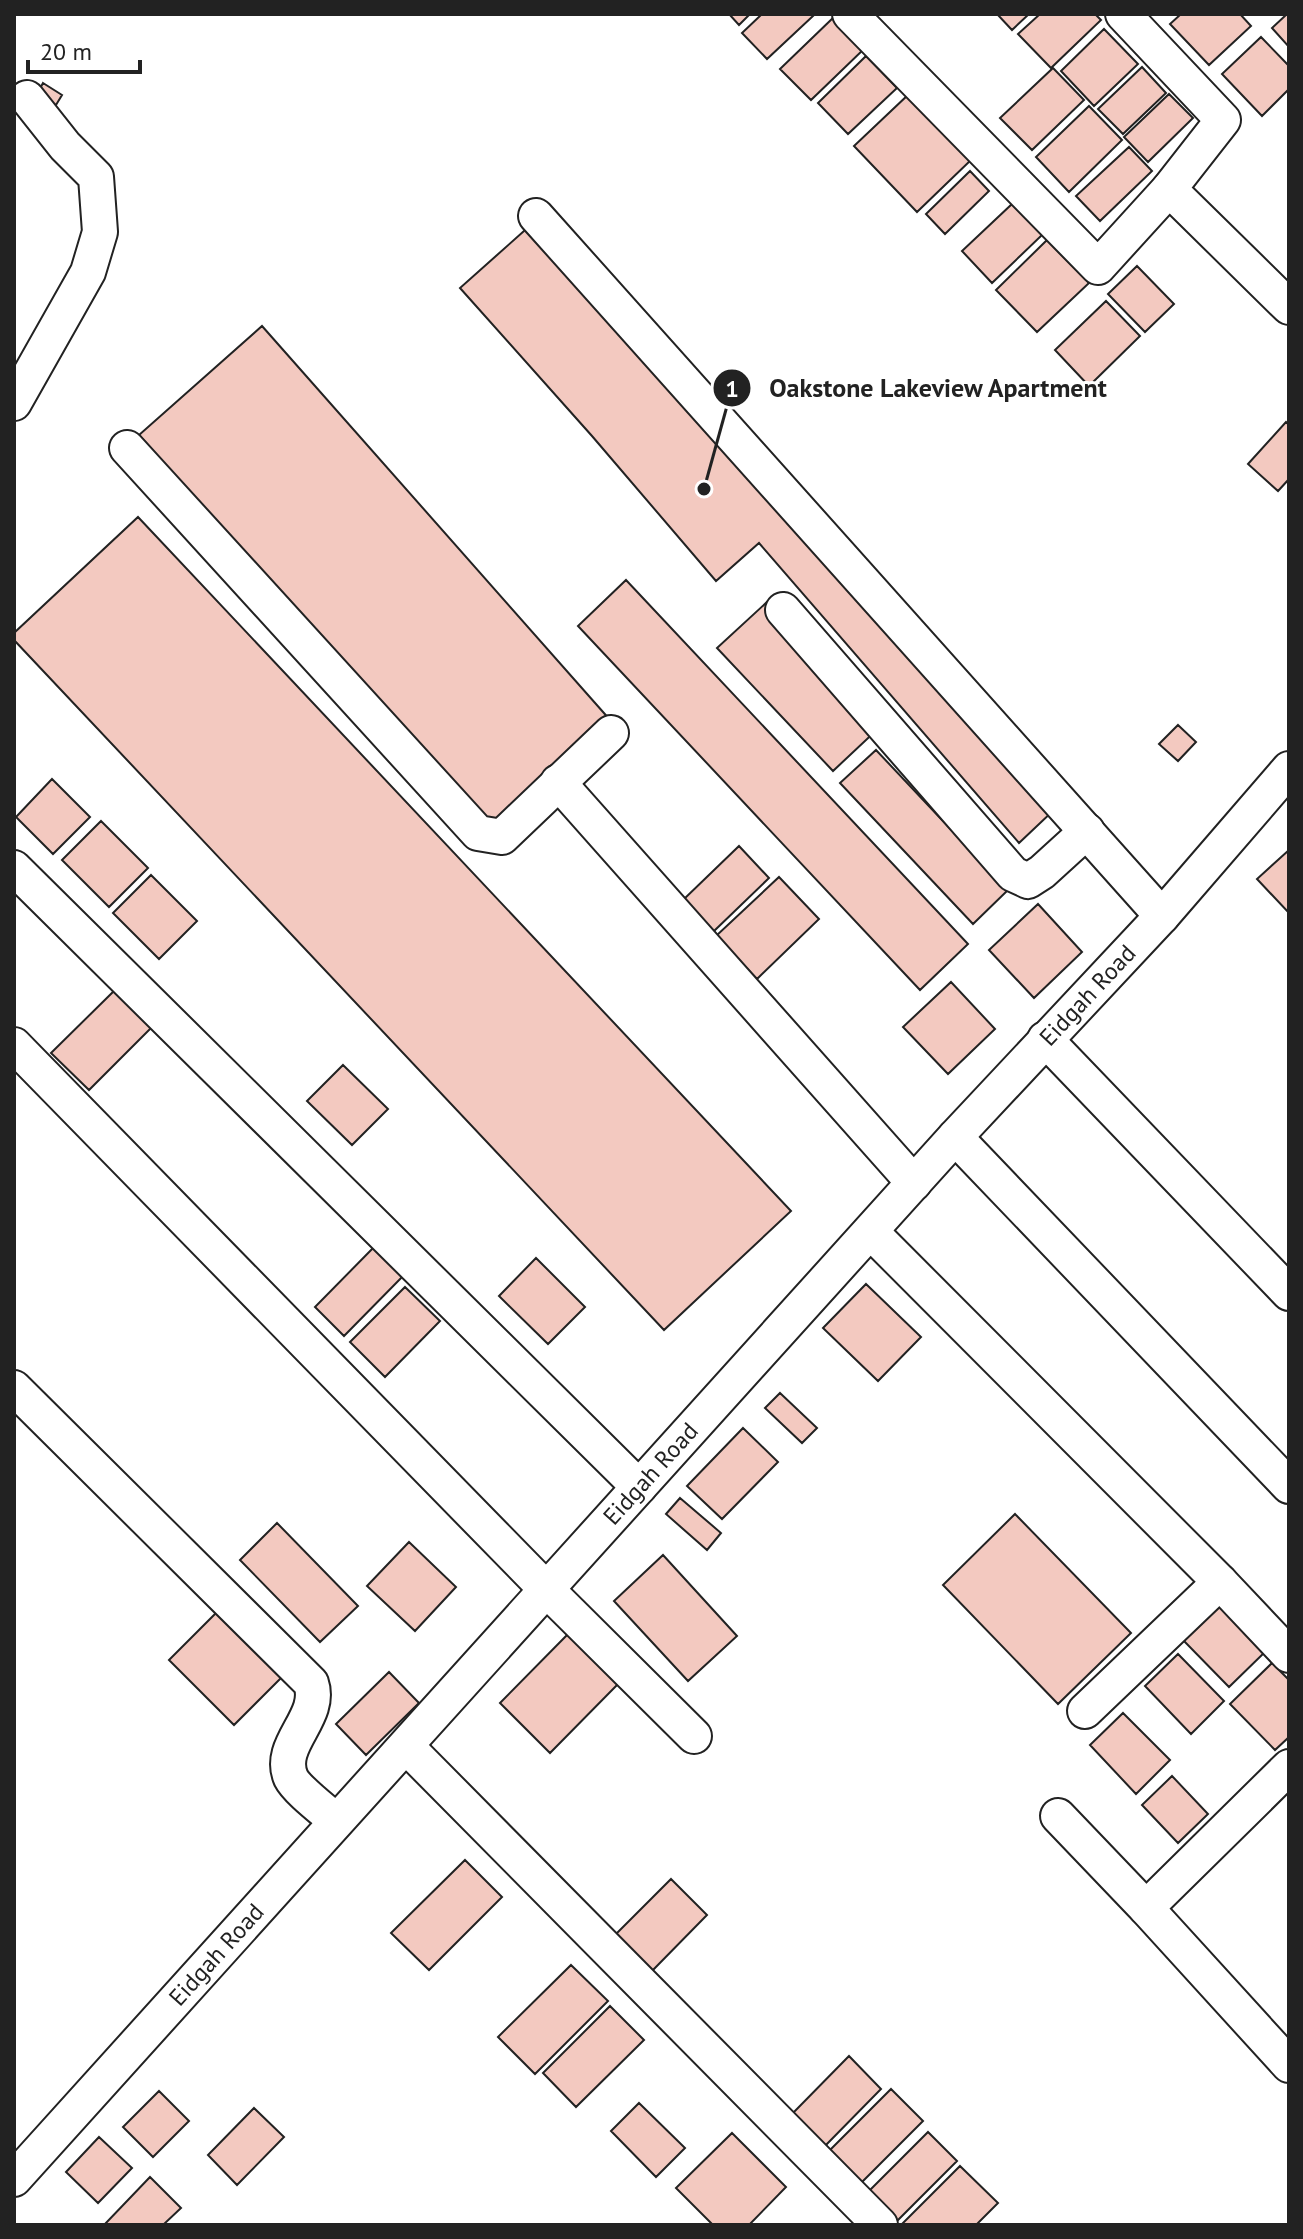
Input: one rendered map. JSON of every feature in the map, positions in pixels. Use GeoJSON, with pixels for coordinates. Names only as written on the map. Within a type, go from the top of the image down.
{"type":"FeatureCollection","features":[{"type":"Feature","properties":{"kind":"street"},"geometry":{"type":"LineString","coordinates":[[850,14],[1098,267],[1169,189],[1223,120],[1123,14]]}},
{"type":"Feature","properties":{"kind":"street"},"geometry":{"type":"LineString","coordinates":[[14,403],[88,272],[100,232],[96,177],[65,146],[27,98]]}},
{"type":"Feature","properties":{"kind":"street"},"geometry":{"type":"LineString","coordinates":[[1169,189],[1289,307]]}},
{"type":"Feature","properties":{"kind":"street"},"geometry":{"type":"LineString","coordinates":[[536,216],[1162,916]]}},
{"type":"Feature","properties":{"kind":"street"},"geometry":{"type":"LineString","coordinates":[[127,448],[478,833],[502,837],[611,733]]}},
{"type":"Feature","properties":{"kind":"street"},"geometry":{"type":"LineString","coordinates":[[783,610],[1013,874],[1028,881],[1087,831]]}},
{"type":"Feature","properties":{"kind":"street","name":"Eidgah Road"},"geometry":{"type":"LineString","coordinates":[[14,2179],[955,1137],[1162,916],[1289,769]]}},
{"type":"Feature","properties":{"kind":"street"},"geometry":{"type":"LineString","coordinates":[[558,782],[914,1183]]}},
{"type":"Feature","properties":{"kind":"street"},"geometry":{"type":"LineString","coordinates":[[14,868],[639,1487]]}},
{"type":"Feature","properties":{"kind":"street"},"geometry":{"type":"LineString","coordinates":[[1045,1039],[1289,1293]]}},
{"type":"Feature","properties":{"kind":"street"},"geometry":{"type":"LineString","coordinates":[[14,1045],[694,1736]]}},
{"type":"Feature","properties":{"kind":"street"},"geometry":{"type":"LineString","coordinates":[[955,1137],[1289,1486]]}},
{"type":"Feature","properties":{"kind":"street"},"geometry":{"type":"LineString","coordinates":[[871,1232],[1289,1655]]}},
{"type":"Feature","properties":{"kind":"street"},"geometry":{"type":"LineString","coordinates":[[14,1388],[311,1683],[315,1694],[313,1707],[296,1735],[288,1764],[291,1779],[336,1821]]}},
{"type":"Feature","properties":{"kind":"street"},"geometry":{"type":"LineString","coordinates":[[1085,1711],[1220,1582]]}},
{"type":"Feature","properties":{"kind":"street"},"geometry":{"type":"LineString","coordinates":[[406,1746],[880,2225]]}},
{"type":"Feature","properties":{"kind":"street"},"geometry":{"type":"LineString","coordinates":[[1146,1908],[1289,1767]]}},
{"type":"Feature","properties":{"kind":"street"},"geometry":{"type":"LineString","coordinates":[[1058,1816],[1289,2065]]}},
{"type":"Feature","properties":{"kind":"building"},"geometry":{"type":"Polygon","coordinates":[[[729,14],[750,14],[739,25],[729,14]]]}},
{"type":"Feature","properties":{"kind":"building"},"geometry":{"type":"Polygon","coordinates":[[[762,14],[813,16],[767,59],[742,33],[762,14]]]}},
{"type":"Feature","properties":{"kind":"building"},"geometry":{"type":"Polygon","coordinates":[[[997,14],[1029,14],[1012,30],[997,14]]]}},
{"type":"Feature","properties":{"kind":"building"},"geometry":{"type":"Polygon","coordinates":[[[1040,14],[1095,14],[1101,20],[1051,68],[1018,34],[1040,14]]]}},
{"type":"Feature","properties":{"kind":"building"},"geometry":{"type":"Polygon","coordinates":[[[1181,14],[1240,14],[1251,26],[1209,65],[1170,24],[1181,14]]]}},
{"type":"Feature","properties":{"kind":"building"},"geometry":{"type":"Polygon","coordinates":[[[1289,14],[1289,47],[1272,28],[1289,14]]]}},
{"type":"Feature","properties":{"kind":"building"},"geometry":{"type":"Polygon","coordinates":[[[835,16],[865,48],[811,100],[780,69],[835,16]]]}},
{"type":"Feature","properties":{"kind":"building"},"geometry":{"type":"Polygon","coordinates":[[[1104,29],[1138,64],[1094,106],[1061,71],[1104,29]]]}},
{"type":"Feature","properties":{"kind":"building"},"geometry":{"type":"Polygon","coordinates":[[[1261,37],[1289,66],[1289,89],[1262,116],[1222,74],[1261,37]]]}},
{"type":"Feature","properties":{"kind":"building"},"geometry":{"type":"Polygon","coordinates":[[[866,56],[897,88],[848,134],[818,103],[866,56]]]}},
{"type":"Feature","properties":{"kind":"building"},"geometry":{"type":"Polygon","coordinates":[[[1142,67],[1166,93],[1123,134],[1098,109],[1142,67]]]}},
{"type":"Feature","properties":{"kind":"building"},"geometry":{"type":"Polygon","coordinates":[[[1053,68],[1084,100],[1032,150],[1000,118],[1053,68]]]}},
{"type":"Feature","properties":{"kind":"building"},"geometry":{"type":"Polygon","coordinates":[[[43,83],[62,95],[56,105],[37,94],[43,83]]]}},
{"type":"Feature","properties":{"kind":"building"},"geometry":{"type":"Polygon","coordinates":[[[909,94],[972,159],[917,212],[854,146],[909,94]]]}},
{"type":"Feature","properties":{"kind":"building"},"geometry":{"type":"Polygon","coordinates":[[[1169,94],[1193,118],[1148,162],[1124,137],[1169,94]]]}},
{"type":"Feature","properties":{"kind":"building"},"geometry":{"type":"Polygon","coordinates":[[[1089,106],[1122,140],[1069,192],[1036,157],[1089,106]]]}},
{"type":"Feature","properties":{"kind":"building"},"geometry":{"type":"Polygon","coordinates":[[[1129,147],[1152,171],[1100,221],[1076,196],[1129,147]]]}},
{"type":"Feature","properties":{"kind":"building"},"geometry":{"type":"Polygon","coordinates":[[[970,171],[989,191],[945,234],[926,214],[970,171]]]}},
{"type":"Feature","properties":{"kind":"building"},"geometry":{"type":"Polygon","coordinates":[[[1012,204],[1042,235],[992,283],[962,251],[1012,204]]]}},
{"type":"Feature","properties":{"kind":"building"},"geometry":{"type":"Polygon","coordinates":[[[533,223],[1055,809],[1019,843],[759,543],[716,581],[460,288],[533,223]]]}},
{"type":"Feature","properties":{"kind":"building"},"geometry":{"type":"Polygon","coordinates":[[[1047,240],[1089,283],[1037,332],[996,290],[1047,240]]]}},
{"type":"Feature","properties":{"kind":"building"},"geometry":{"type":"Polygon","coordinates":[[[1137,266],[1174,304],[1145,332],[1108,294],[1137,266]]]}},
{"type":"Feature","properties":{"kind":"building"},"geometry":{"type":"Polygon","coordinates":[[[1106,301],[1140,336],[1089,386],[1055,350],[1106,301]]]}},
{"type":"Feature","properties":{"kind":"building"},"geometry":{"type":"Polygon","coordinates":[[[262,326],[611,721],[488,829],[139,435],[262,326]]]}},
{"type":"Feature","properties":{"kind":"building"},"geometry":{"type":"Polygon","coordinates":[[[1286,422],[1289,425],[1289,479],[1278,491],[1248,464],[1286,422]]]}},
{"type":"Feature","properties":{"kind":"building"},"geometry":{"type":"Polygon","coordinates":[[[138,517],[791,1211],[664,1330],[14,640],[14,633],[138,517]]]}},
{"type":"Feature","properties":{"kind":"building"},"geometry":{"type":"Polygon","coordinates":[[[626,580],[968,944],[920,990],[578,626],[626,580]]]}},
{"type":"Feature","properties":{"kind":"building"},"geometry":{"type":"Polygon","coordinates":[[[767,602],[882,725],[833,771],[717,648],[767,602]]]}},
{"type":"Feature","properties":{"kind":"building"},"geometry":{"type":"Polygon","coordinates":[[[1178,725],[1196,742],[1178,761],[1159,744],[1178,725]]]}},
{"type":"Feature","properties":{"kind":"building"},"geometry":{"type":"Polygon","coordinates":[[[876,750],[1008,890],[973,924],[840,783],[876,750]]]}},
{"type":"Feature","properties":{"kind":"building"},"geometry":{"type":"Polygon","coordinates":[[[52,779],[90,817],[53,854],[16,817],[52,779]]]}},
{"type":"Feature","properties":{"kind":"building"},"geometry":{"type":"Polygon","coordinates":[[[101,821],[148,868],[109,907],[62,860],[101,821]]]}},
{"type":"Feature","properties":{"kind":"building"},"geometry":{"type":"Polygon","coordinates":[[[739,846],[769,878],[713,932],[683,900],[739,846]]]}},
{"type":"Feature","properties":{"kind":"building"},"geometry":{"type":"Polygon","coordinates":[[[1289,850],[1289,913],[1257,879],[1289,850]]]}},
{"type":"Feature","properties":{"kind":"building"},"geometry":{"type":"Polygon","coordinates":[[[151,875],[197,921],[159,959],[113,913],[151,875]]]}},
{"type":"Feature","properties":{"kind":"building"},"geometry":{"type":"Polygon","coordinates":[[[779,877],[819,919],[757,979],[716,936],[779,877]]]}},
{"type":"Feature","properties":{"kind":"building"},"geometry":{"type":"Polygon","coordinates":[[[1038,904],[1082,952],[1034,998],[989,950],[1038,904]]]}},
{"type":"Feature","properties":{"kind":"building"},"geometry":{"type":"Polygon","coordinates":[[[951,982],[995,1029],[948,1074],[903,1027],[951,982]]]}},
{"type":"Feature","properties":{"kind":"building"},"geometry":{"type":"Polygon","coordinates":[[[117,988],[154,1025],[89,1090],[51,1053],[117,988]]]}},
{"type":"Feature","properties":{"kind":"building"},"geometry":{"type":"Polygon","coordinates":[[[343,1065],[388,1109],[352,1145],[307,1101],[343,1065]]]}},
{"type":"Feature","properties":{"kind":"building"},"geometry":{"type":"Polygon","coordinates":[[[378,1243],[407,1272],[344,1336],[315,1307],[378,1243]]]}},
{"type":"Feature","properties":{"kind":"building"},"geometry":{"type":"Polygon","coordinates":[[[536,1258],[585,1307],[548,1344],[499,1296],[536,1258]]]}},
{"type":"Feature","properties":{"kind":"building"},"geometry":{"type":"Polygon","coordinates":[[[866,1284],[921,1337],[878,1381],[823,1328],[866,1284]]]}},
{"type":"Feature","properties":{"kind":"building"},"geometry":{"type":"Polygon","coordinates":[[[405,1287],[440,1321],[385,1377],[350,1342],[405,1287]]]}},
{"type":"Feature","properties":{"kind":"building"},"geometry":{"type":"Polygon","coordinates":[[[780,1393],[817,1428],[802,1443],[765,1408],[780,1393]]]}},
{"type":"Feature","properties":{"kind":"building"},"geometry":{"type":"Polygon","coordinates":[[[743,1428],[778,1462],[722,1519],[687,1486],[743,1428]]]}},
{"type":"Feature","properties":{"kind":"building"},"geometry":{"type":"Polygon","coordinates":[[[680,1498],[721,1533],[707,1550],[666,1514],[680,1498]]]}},
{"type":"Feature","properties":{"kind":"building"},"geometry":{"type":"Polygon","coordinates":[[[1015,1514],[1131,1633],[1058,1704],[943,1585],[1015,1514]]]}},
{"type":"Feature","properties":{"kind":"building"},"geometry":{"type":"Polygon","coordinates":[[[277,1523],[358,1606],[320,1642],[240,1560],[277,1523]]]}},
{"type":"Feature","properties":{"kind":"building"},"geometry":{"type":"Polygon","coordinates":[[[409,1542],[456,1587],[415,1631],[367,1586],[409,1542]]]}},
{"type":"Feature","properties":{"kind":"building"},"geometry":{"type":"Polygon","coordinates":[[[663,1555],[737,1636],[688,1681],[614,1601],[663,1555]]]}},
{"type":"Feature","properties":{"kind":"building"},"geometry":{"type":"Polygon","coordinates":[[[1220,1603],[1266,1651],[1229,1687],[1183,1640],[1220,1603]]]}},
{"type":"Feature","properties":{"kind":"building"},"geometry":{"type":"Polygon","coordinates":[[[219,1610],[284,1675],[234,1725],[169,1660],[219,1610]]]}},
{"type":"Feature","properties":{"kind":"building"},"geometry":{"type":"Polygon","coordinates":[[[570,1632],[620,1682],[550,1753],[500,1703],[570,1632]]]}},
{"type":"Feature","properties":{"kind":"building"},"geometry":{"type":"Polygon","coordinates":[[[1178,1654],[1224,1701],[1191,1734],[1145,1686],[1178,1654]]]}},
{"type":"Feature","properties":{"kind":"building"},"geometry":{"type":"Polygon","coordinates":[[[1272,1663],[1289,1680],[1289,1737],[1275,1750],[1230,1704],[1272,1663]]]}},
{"type":"Feature","properties":{"kind":"building"},"geometry":{"type":"Polygon","coordinates":[[[389,1672],[419,1703],[366,1755],[336,1724],[389,1672]]]}},
{"type":"Feature","properties":{"kind":"building"},"geometry":{"type":"Polygon","coordinates":[[[1123,1713],[1170,1760],[1136,1794],[1090,1745],[1123,1713]]]}},
{"type":"Feature","properties":{"kind":"building"},"geometry":{"type":"Polygon","coordinates":[[[1172,1776],[1208,1814],[1178,1843],[1142,1805],[1172,1776]]]}},
{"type":"Feature","properties":{"kind":"building"},"geometry":{"type":"Polygon","coordinates":[[[465,1860],[502,1897],[429,1970],[391,1933],[465,1860]]]}},
{"type":"Feature","properties":{"kind":"building"},"geometry":{"type":"Polygon","coordinates":[[[671,1879],[707,1915],[652,1971],[616,1934],[671,1879]]]}},
{"type":"Feature","properties":{"kind":"building"},"geometry":{"type":"Polygon","coordinates":[[[571,1965],[608,2001],[535,2074],[498,2037],[571,1965]]]}},
{"type":"Feature","properties":{"kind":"building"},"geometry":{"type":"Polygon","coordinates":[[[610,2006],[644,2040],[576,2107],[543,2073],[610,2006]]]}},
{"type":"Feature","properties":{"kind":"building"},"geometry":{"type":"Polygon","coordinates":[[[849,2056],[881,2089],[823,2148],[791,2115],[849,2056]]]}},
{"type":"Feature","properties":{"kind":"building"},"geometry":{"type":"Polygon","coordinates":[[[891,2089],[923,2121],[859,2185],[827,2153],[891,2089]]]}},
{"type":"Feature","properties":{"kind":"building"},"geometry":{"type":"Polygon","coordinates":[[[159,2091],[189,2121],[153,2157],[123,2127],[159,2091]]]}},
{"type":"Feature","properties":{"kind":"building"},"geometry":{"type":"Polygon","coordinates":[[[639,2103],[685,2148],[656,2177],[611,2131],[639,2103]]]}},
{"type":"Feature","properties":{"kind":"building"},"geometry":{"type":"Polygon","coordinates":[[[254,2108],[284,2137],[237,2185],[208,2155],[254,2108]]]}},
{"type":"Feature","properties":{"kind":"building"},"geometry":{"type":"Polygon","coordinates":[[[928,2132],[957,2161],[895,2223],[866,2194],[928,2132]]]}},
{"type":"Feature","properties":{"kind":"building"},"geometry":{"type":"Polygon","coordinates":[[[732,2133],[786,2187],[749,2225],[713,2225],[676,2188],[732,2133]]]}},
{"type":"Feature","properties":{"kind":"building"},"geometry":{"type":"Polygon","coordinates":[[[99,2137],[132,2168],[98,2203],[66,2172],[99,2137]]]}},
{"type":"Feature","properties":{"kind":"building"},"geometry":{"type":"Polygon","coordinates":[[[960,2166],[998,2203],[976,2225],[901,2225],[960,2166]]]}},
{"type":"Feature","properties":{"kind":"building"},"geometry":{"type":"Polygon","coordinates":[[[150,2177],[181,2208],[163,2225],[104,2225],[150,2177]]]}},
{"type":"Feature","properties":{"kind":"place","name":"Oakstone Lakeview Apartment"},"geometry":{"type":"Point","coordinates":[704,489]}}]}
